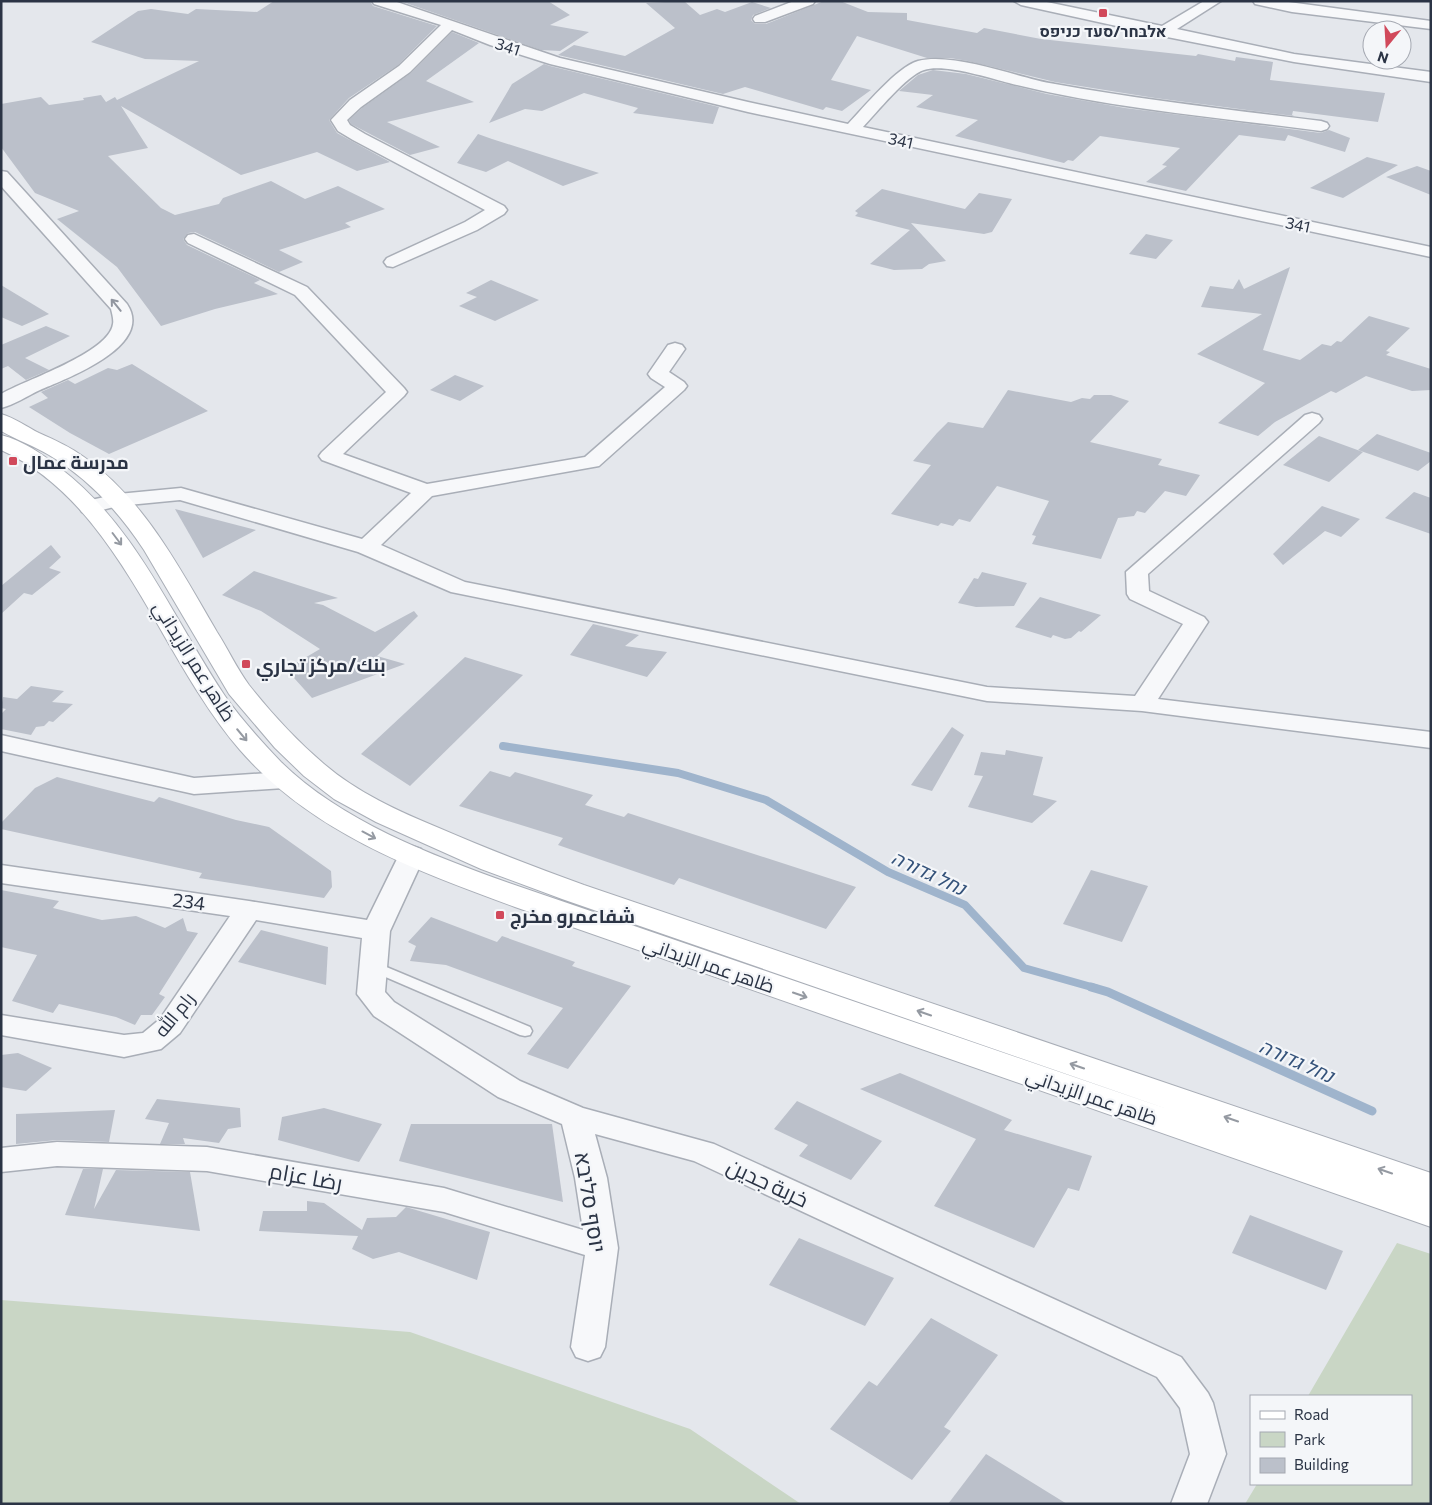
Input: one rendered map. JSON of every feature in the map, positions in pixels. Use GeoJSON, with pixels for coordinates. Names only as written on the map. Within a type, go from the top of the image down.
{"type":"FeatureCollection","features":[{"type":"Feature","properties":{"kind":"main road","name":"ظاهر عمر الزيداني"},"geometry":{"type":"LineString","coordinates":[[1,421],[76,462],[96,478],[118,500],[138,523],[156,550],[238,688],[285,742],[314,770],[344,793],[386,816],[491,862],[573,892],[1431,1187]]}},
{"type":"Feature","properties":{"kind":"main road","name":"ظاهر عمر الزيداني"},"geometry":{"type":"LineString","coordinates":[[1,442],[26,454],[51,471],[70,486],[108,526],[139,569],[204,683],[240,734],[284,780],[315,804],[384,843],[554,910],[1431,1213]]}},
{"type":"Feature","properties":{"kind":"street","name":"341"},"geometry":{"type":"LineString","coordinates":[[379,1],[555,61],[748,107],[1431,252]]}},
{"type":"Feature","properties":{"kind":"street"},"geometry":{"type":"LineString","coordinates":[[760,19],[808,1]]}},
{"type":"Feature","properties":{"kind":"street"},"geometry":{"type":"LineString","coordinates":[[1021,1],[1162,32],[1294,58],[1431,77]]}},
{"type":"Feature","properties":{"kind":"street"},"geometry":{"type":"LineString","coordinates":[[1162,32],[1214,1]]}},
{"type":"Feature","properties":{"kind":"street"},"geometry":{"type":"LineString","coordinates":[[1260,1],[1320,12],[1431,25]]}},
{"type":"Feature","properties":{"kind":"street"},"geometry":{"type":"LineString","coordinates":[[393,262],[471,226],[498,210],[359,137],[344,128],[340,120],[354,104],[388,81],[427,50],[450,24]]}},
{"type":"Feature","properties":{"kind":"street"},"geometry":{"type":"LineString","coordinates":[[852,129],[908,73],[920,66],[931,64],[979,72],[1052,89],[1321,126]]}},
{"type":"Feature","properties":{"kind":"street"},"geometry":{"type":"LineString","coordinates":[[1,176],[120,308],[124,317],[124,326],[120,336],[97,356],[81,365],[17,392],[1,402]]}},
{"type":"Feature","properties":{"kind":"street"},"geometry":{"type":"LineString","coordinates":[[1,194],[104,310],[108,325],[100,339],[78,355],[1,388]]}},
{"type":"Feature","properties":{"kind":"street"},"geometry":{"type":"LineString","coordinates":[[194,239],[301,291],[397,392],[329,456],[425,491],[592,462],[677,386],[658,374],[675,350]]}},
{"type":"Feature","properties":{"kind":"street"},"geometry":{"type":"LineString","coordinates":[[1142,704],[1196,622],[1138,594],[1137,572],[1312,419]]}},
{"type":"Feature","properties":{"kind":"street"},"geometry":{"type":"LineString","coordinates":[[366,547],[425,491]]}},
{"type":"Feature","properties":{"kind":"street"},"geometry":{"type":"LineString","coordinates":[[90,507],[118,500],[181,494],[366,547],[459,587],[977,692],[1142,704],[1431,740]]}},
{"type":"Feature","properties":{"kind":"street"},"geometry":{"type":"LineString","coordinates":[[1,743],[194,786],[284,780]]}},
{"type":"Feature","properties":{"kind":"street","name":"خربة جدين"},"geometry":{"type":"LineString","coordinates":[[412,855],[376,931],[371,994],[384,1009],[509,1088],[576,1117],[704,1152],[1170,1367],[1196,1403],[1208,1454],[1189,1504]]}},
{"type":"Feature","properties":{"kind":"street","name":"234"},"geometry":{"type":"LineString","coordinates":[[1,874],[249,910],[376,931]]}},
{"type":"Feature","properties":{"kind":"street","name":"رام الله"},"geometry":{"type":"LineString","coordinates":[[1,1024],[124,1046],[151,1042],[161,1036],[170,1026],[249,910]]}},
{"type":"Feature","properties":{"kind":"street","name":"יוסף סליבא"},"geometry":{"type":"LineString","coordinates":[[576,1117],[591,1178],[602,1248],[588,1347]]}},
{"type":"Feature","properties":{"kind":"street","name":"رضا عزام"},"geometry":{"type":"LineString","coordinates":[[1,1160],[57,1154],[207,1158],[444,1200],[602,1248]]}},
{"type":"Feature","properties":{"kind":"lane"},"geometry":{"type":"LineString","coordinates":[[372,966],[525,1031]]}},
{"type":"Feature","properties":{"kind":"green space"},"geometry":{"type":"Polygon","coordinates":[[[1397,1243],[1431,1254],[1431,1504],[1245,1504],[1256,1485],[1412,1485],[1412,1395],[1309,1395],[1397,1243]]]}},
{"type":"Feature","properties":{"kind":"green space"},"geometry":{"type":"Polygon","coordinates":[[[1,1300],[410,1332],[690,1429],[801,1504],[1,1504],[1,1300]]]}},
{"type":"Feature","properties":{"kind":"building"},"geometry":{"type":"Polygon","coordinates":[[[274,1],[370,1],[373,6],[437,26],[398,65],[349,98],[329,120],[337,133],[390,162],[357,171],[317,152],[241,175],[121,106],[148,148],[108,156],[161,208],[175,215],[219,204],[223,198],[271,181],[305,199],[338,186],[385,209],[345,223],[351,227],[279,250],[303,262],[279,272],[195,232],[188,233],[183,239],[187,245],[260,280],[254,283],[278,294],[215,309],[161,326],[117,267],[57,219],[79,211],[35,193],[1,147],[1,104],[41,97],[49,105],[84,100],[83,98],[101,95],[106,102],[115,97],[117,100],[199,61],[145,59],[91,42],[138,11],[151,9],[188,14],[196,9],[257,12],[274,1]]]}},
{"type":"Feature","properties":{"kind":"building"},"geometry":{"type":"Polygon","coordinates":[[[400,1],[548,1],[570,15],[550,25],[589,32],[560,51],[541,50],[400,1]]]}},
{"type":"Feature","properties":{"kind":"building"},"geometry":{"type":"Polygon","coordinates":[[[684,1],[700,15],[717,9],[725,12],[752,2],[771,8],[753,15],[751,20],[755,24],[766,24],[824,1],[840,1],[868,12],[907,13],[907,20],[977,33],[984,28],[1041,39],[1196,56],[1198,54],[1235,61],[1236,57],[1273,62],[1270,80],[1385,93],[1378,122],[1293,111],[1292,115],[1294,116],[1155,98],[1055,82],[968,61],[950,58],[927,58],[857,36],[831,80],[871,90],[842,111],[826,107],[823,110],[745,87],[723,94],[558,55],[574,45],[625,56],[675,28],[646,3],[684,1]]]}},
{"type":"Feature","properties":{"kind":"building"},"geometry":{"type":"Polygon","coordinates":[[[452,32],[479,43],[426,81],[474,102],[387,122],[440,147],[410,155],[351,124],[349,120],[362,108],[411,73],[452,32]]]}},
{"type":"Feature","properties":{"kind":"building"},"geometry":{"type":"Polygon","coordinates":[[[544,64],[719,107],[713,124],[633,113],[638,108],[584,93],[542,111],[525,109],[489,123],[512,84],[544,64]]]}},
{"type":"Feature","properties":{"kind":"building"},"geometry":{"type":"Polygon","coordinates":[[[933,70],[966,74],[1047,94],[1125,108],[1321,133],[1329,130],[1350,138],[1345,152],[1288,135],[1285,141],[1239,135],[1186,191],[1146,182],[1167,166],[1162,165],[1180,148],[1100,136],[1073,161],[1068,160],[1064,163],[955,136],[978,120],[916,107],[933,95],[899,91],[918,75],[933,70]]]}},
{"type":"Feature","properties":{"kind":"building"},"geometry":{"type":"Polygon","coordinates":[[[478,134],[599,173],[563,186],[508,161],[486,172],[457,163],[478,134]]]}},
{"type":"Feature","properties":{"kind":"building"},"geometry":{"type":"Polygon","coordinates":[[[1367,157],[1398,165],[1343,198],[1310,188],[1367,157]]]}},
{"type":"Feature","properties":{"kind":"building"},"geometry":{"type":"Polygon","coordinates":[[[1417,166],[1431,171],[1431,195],[1386,177],[1417,166]]]}},
{"type":"Feature","properties":{"kind":"building"},"geometry":{"type":"Polygon","coordinates":[[[882,189],[965,209],[979,193],[1012,199],[992,232],[984,234],[911,223],[946,261],[929,264],[922,269],[894,270],[870,264],[910,230],[855,216],[858,213],[855,211],[882,189]]]}},
{"type":"Feature","properties":{"kind":"building"},"geometry":{"type":"Polygon","coordinates":[[[1146,234],[1173,240],[1156,259],[1129,254],[1146,234]]]}},
{"type":"Feature","properties":{"kind":"building"},"geometry":{"type":"Polygon","coordinates":[[[1290,267],[1263,350],[1300,360],[1322,344],[1331,346],[1337,341],[1341,342],[1369,316],[1410,328],[1386,351],[1390,352],[1386,355],[1431,369],[1431,390],[1412,391],[1366,376],[1336,393],[1331,391],[1275,422],[1258,436],[1218,423],[1265,383],[1197,354],[1262,314],[1201,307],[1210,286],[1233,289],[1239,279],[1244,289],[1290,267]]]}},
{"type":"Feature","properties":{"kind":"building"},"geometry":{"type":"Polygon","coordinates":[[[491,280],[539,300],[495,321],[459,306],[477,297],[466,293],[491,280]]]}},
{"type":"Feature","properties":{"kind":"building"},"geometry":{"type":"Polygon","coordinates":[[[1,285],[49,314],[22,326],[1,317],[1,285]]]}},
{"type":"Feature","properties":{"kind":"building"},"geometry":{"type":"Polygon","coordinates":[[[46,326],[70,336],[25,358],[49,370],[26,380],[8,366],[1,369],[1,345],[46,326]]]}},
{"type":"Feature","properties":{"kind":"building"},"geometry":{"type":"Polygon","coordinates":[[[132,364],[208,411],[109,454],[70,433],[29,407],[48,398],[41,392],[68,380],[75,384],[108,368],[117,370],[132,364]]]}},
{"type":"Feature","properties":{"kind":"building"},"geometry":{"type":"Polygon","coordinates":[[[455,375],[484,386],[460,401],[430,390],[455,375]]]}},
{"type":"Feature","properties":{"kind":"building"},"geometry":{"type":"Polygon","coordinates":[[[1008,390],[1071,402],[1082,398],[1090,399],[1094,395],[1111,395],[1129,401],[1090,442],[1162,459],[1158,465],[1200,475],[1186,496],[1165,491],[1145,513],[1137,511],[1134,516],[1118,518],[1101,559],[1032,544],[1036,536],[1032,535],[1049,501],[997,486],[970,522],[959,519],[953,526],[941,523],[938,526],[891,514],[931,465],[913,461],[937,433],[948,422],[983,428],[1008,390]]]}},
{"type":"Feature","properties":{"kind":"building"},"geometry":{"type":"Polygon","coordinates":[[[1377,434],[1431,453],[1431,461],[1418,471],[1358,450],[1377,434]]]}},
{"type":"Feature","properties":{"kind":"building"},"geometry":{"type":"Polygon","coordinates":[[[1319,436],[1363,452],[1329,482],[1283,465],[1319,436]]]}},
{"type":"Feature","properties":{"kind":"building"},"geometry":{"type":"Polygon","coordinates":[[[1414,492],[1431,498],[1431,534],[1385,518],[1414,492]]]}},
{"type":"Feature","properties":{"kind":"building"},"geometry":{"type":"Polygon","coordinates":[[[1322,506],[1360,519],[1341,537],[1325,531],[1283,565],[1273,554],[1322,506]]]}},
{"type":"Feature","properties":{"kind":"building"},"geometry":{"type":"Polygon","coordinates":[[[175,509],[256,530],[203,558],[175,509]]]}},
{"type":"Feature","properties":{"kind":"building"},"geometry":{"type":"Polygon","coordinates":[[[51,545],[61,557],[49,568],[61,572],[32,595],[24,593],[1,614],[1,586],[51,545]]]}},
{"type":"Feature","properties":{"kind":"building"},"geometry":{"type":"Polygon","coordinates":[[[254,571],[338,598],[314,603],[323,605],[375,632],[414,611],[418,616],[377,656],[405,664],[312,698],[286,669],[320,649],[261,611],[222,595],[254,571]]]}},
{"type":"Feature","properties":{"kind":"building"},"geometry":{"type":"Polygon","coordinates":[[[982,572],[1027,583],[1014,606],[976,607],[958,603],[974,578],[978,579],[982,572]]]}},
{"type":"Feature","properties":{"kind":"building"},"geometry":{"type":"Polygon","coordinates":[[[1040,597],[1101,615],[1081,632],[1079,631],[1071,638],[1065,639],[1053,635],[1051,638],[1015,627],[1040,597]]]}},
{"type":"Feature","properties":{"kind":"building"},"geometry":{"type":"Polygon","coordinates":[[[593,624],[639,635],[625,646],[667,652],[647,677],[570,655],[593,624]]]}},
{"type":"Feature","properties":{"kind":"building"},"geometry":{"type":"Polygon","coordinates":[[[465,657],[523,675],[410,786],[361,754],[465,657]]]}},
{"type":"Feature","properties":{"kind":"building"},"geometry":{"type":"Polygon","coordinates":[[[31,686],[64,691],[52,702],[73,704],[53,722],[49,721],[44,726],[36,727],[31,735],[1,729],[1,714],[6,709],[1,708],[3,697],[17,699],[31,686]]]}},
{"type":"Feature","properties":{"kind":"building"},"geometry":{"type":"Polygon","coordinates":[[[952,727],[964,735],[932,791],[911,785],[952,727]]]}},
{"type":"Feature","properties":{"kind":"building"},"geometry":{"type":"Polygon","coordinates":[[[1006,750],[1043,757],[1033,795],[1057,801],[1032,823],[968,807],[983,776],[974,775],[981,752],[1005,755],[1006,750]]]}},
{"type":"Feature","properties":{"kind":"building"},"geometry":{"type":"Polygon","coordinates":[[[490,771],[510,777],[515,772],[593,795],[585,805],[624,817],[628,813],[856,887],[826,929],[679,878],[674,885],[558,845],[563,838],[459,806],[490,771]]]}},
{"type":"Feature","properties":{"kind":"building"},"geometry":{"type":"Polygon","coordinates":[[[57,777],[154,802],[159,797],[236,820],[269,827],[331,871],[332,887],[324,898],[199,878],[202,873],[1,829],[1,823],[35,788],[57,777]]]}},
{"type":"Feature","properties":{"kind":"building"},"geometry":{"type":"Polygon","coordinates":[[[1091,870],[1148,886],[1122,942],[1063,924],[1091,870]]]}},
{"type":"Feature","properties":{"kind":"building"},"geometry":{"type":"Polygon","coordinates":[[[1,890],[59,901],[53,908],[102,920],[136,916],[165,928],[183,918],[187,931],[198,933],[159,994],[165,997],[152,1015],[141,1015],[135,1025],[116,1017],[59,1004],[53,1013],[12,1001],[37,955],[1,947],[1,890]]]}},
{"type":"Feature","properties":{"kind":"building"},"geometry":{"type":"Polygon","coordinates":[[[431,917],[497,942],[502,936],[575,962],[572,966],[631,986],[568,1069],[527,1054],[563,1008],[446,965],[410,961],[416,946],[408,942],[431,917]]]}},
{"type":"Feature","properties":{"kind":"building"},"geometry":{"type":"Polygon","coordinates":[[[261,930],[328,947],[326,985],[238,962],[261,930]]]}},
{"type":"Feature","properties":{"kind":"building"},"geometry":{"type":"Polygon","coordinates":[[[18,1053],[52,1068],[26,1091],[1,1087],[1,1055],[18,1053]]]}},
{"type":"Feature","properties":{"kind":"building"},"geometry":{"type":"Polygon","coordinates":[[[900,1073],[1012,1120],[1004,1130],[1092,1156],[1079,1191],[1068,1188],[1034,1248],[934,1206],[976,1139],[860,1089],[900,1073]]]}},
{"type":"Feature","properties":{"kind":"building"},"geometry":{"type":"Polygon","coordinates":[[[157,1099],[240,1108],[241,1127],[228,1129],[219,1143],[183,1138],[185,1144],[160,1144],[169,1123],[145,1119],[157,1099]]]}},
{"type":"Feature","properties":{"kind":"building"},"geometry":{"type":"Polygon","coordinates":[[[797,1101],[882,1141],[851,1180],[799,1156],[808,1145],[774,1129],[797,1101]]]}},
{"type":"Feature","properties":{"kind":"building"},"geometry":{"type":"Polygon","coordinates":[[[324,1108],[382,1124],[359,1162],[278,1140],[282,1117],[324,1108]]]}},
{"type":"Feature","properties":{"kind":"building"},"geometry":{"type":"Polygon","coordinates":[[[115,1110],[109,1142],[57,1140],[16,1144],[16,1114],[115,1110]]]}},
{"type":"Feature","properties":{"kind":"building"},"geometry":{"type":"Polygon","coordinates":[[[411,1124],[552,1124],[563,1202],[399,1161],[411,1124]]]}},
{"type":"Feature","properties":{"kind":"building"},"geometry":{"type":"Polygon","coordinates":[[[83,1169],[103,1169],[94,1209],[116,1170],[190,1172],[200,1231],[65,1215],[83,1169]]]}},
{"type":"Feature","properties":{"kind":"building"},"geometry":{"type":"Polygon","coordinates":[[[307,1201],[324,1203],[362,1230],[367,1218],[396,1217],[406,1207],[490,1232],[477,1280],[399,1252],[373,1259],[352,1249],[358,1236],[259,1231],[263,1211],[307,1211],[307,1201]]]}},
{"type":"Feature","properties":{"kind":"building"},"geometry":{"type":"Polygon","coordinates":[[[1250,1215],[1343,1251],[1326,1290],[1232,1253],[1250,1215]]]}},
{"type":"Feature","properties":{"kind":"building"},"geometry":{"type":"Polygon","coordinates":[[[799,1238],[894,1278],[865,1326],[769,1285],[799,1238]]]}},
{"type":"Feature","properties":{"kind":"building"},"geometry":{"type":"Polygon","coordinates":[[[931,1318],[998,1355],[944,1427],[951,1431],[912,1480],[830,1429],[869,1381],[877,1386],[931,1318]]]}},
{"type":"Feature","properties":{"kind":"building"},"geometry":{"type":"Polygon","coordinates":[[[986,1454],[1067,1504],[948,1504],[986,1454]]]}},
{"type":"Feature","properties":{"kind":"waterway","name":"נחל גדורה"},"geometry":{"type":"LineString","coordinates":[[503,746],[678,773],[766,800],[888,872],[965,905],[1024,968],[1095,988]]}},
{"type":"Feature","properties":{"kind":"waterway","name":"נחל גדורה"},"geometry":{"type":"LineString","coordinates":[[1091,987],[1108,992],[1372,1111]]}},
{"type":"Feature","properties":{"kind":"place","name":"אלבחר/סעד כניפס"},"geometry":{"type":"Point","coordinates":[1103,13]}},
{"type":"Feature","properties":{"kind":"place","name":"مدرسة عمال"},"geometry":{"type":"Point","coordinates":[13,461]}},
{"type":"Feature","properties":{"kind":"place","name":"بنك/مركز تجاري"},"geometry":{"type":"Point","coordinates":[246,664]}},
{"type":"Feature","properties":{"kind":"place","name":"شفاعمرو مخرج"},"geometry":{"type":"Point","coordinates":[500,915]}}]}
